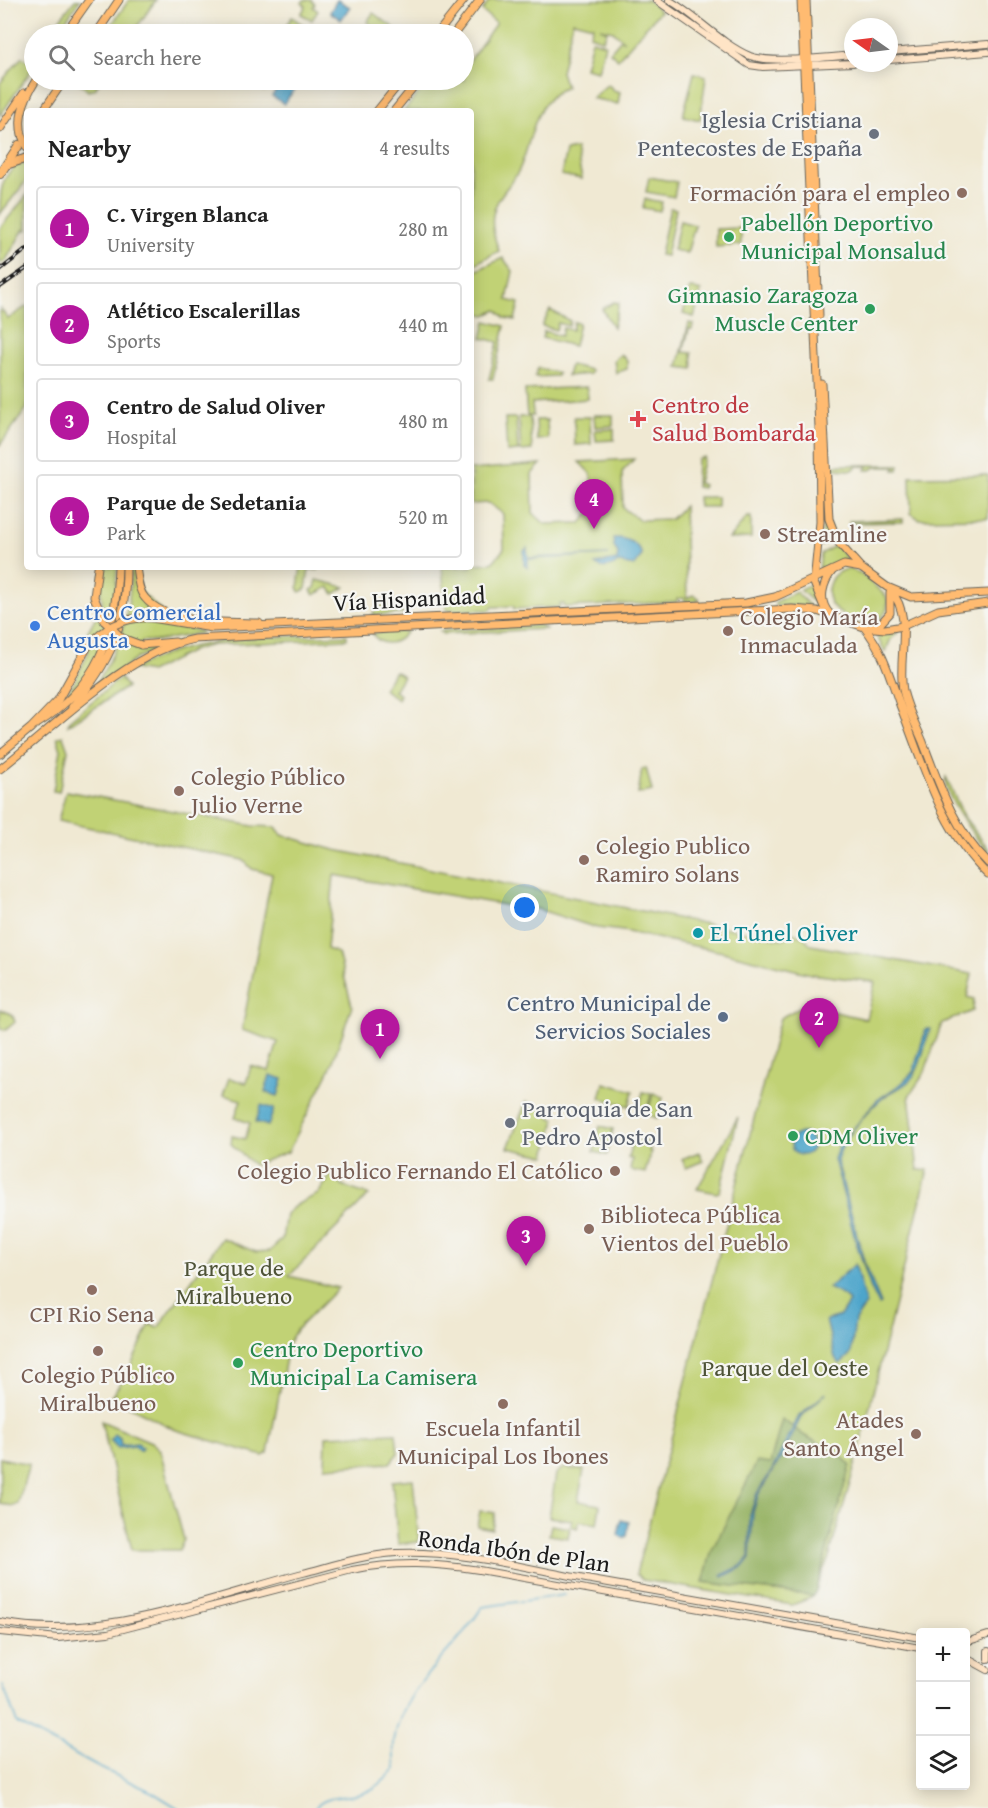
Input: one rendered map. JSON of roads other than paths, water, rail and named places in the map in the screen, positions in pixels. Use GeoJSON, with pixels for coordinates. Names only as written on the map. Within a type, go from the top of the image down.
{"type":"FeatureCollection","features":[{"type":"Feature","properties":{"kind":"highway"},"geometry":{"type":"LineString","coordinates":[[3,170],[24,142]]}},
{"type":"Feature","properties":{"kind":"highway"},"geometry":{"type":"LineString","coordinates":[[3,170],[24,160]]}},
{"type":"Feature","properties":{"kind":"main road"},"geometry":{"type":"LineString","coordinates":[[72,24],[89,0]]}},
{"type":"Feature","properties":{"kind":"main road"},"geometry":{"type":"LineString","coordinates":[[103,24],[119,0]]}},
{"type":"Feature","properties":{"kind":"main road"},"geometry":{"type":"LineString","coordinates":[[445,24],[464,0]]}},
{"type":"Feature","properties":{"kind":"main road"},"geometry":{"type":"LineString","coordinates":[[462,24],[480,0]]}},
{"type":"Feature","properties":{"kind":"main road"},"geometry":{"type":"LineString","coordinates":[[656,0],[749,65],[806,62],[844,56]]}},
{"type":"Feature","properties":{"kind":"main road"},"geometry":{"type":"LineString","coordinates":[[669,0],[670,10]]}},
{"type":"Feature","properties":{"kind":"main road"},"geometry":{"type":"LineString","coordinates":[[669,0],[750,56],[806,62],[844,63]]}},
{"type":"Feature","properties":{"kind":"main road"},"geometry":{"type":"LineString","coordinates":[[801,0],[828,512],[838,542],[861,568],[887,588],[898,600],[903,626],[903,687],[931,765],[957,824],[988,863]]}},
{"type":"Feature","properties":{"kind":"main road"},"geometry":{"type":"LineString","coordinates":[[806,0],[806,62],[819,428],[820,522],[814,578],[817,594],[828,612]]}},
{"type":"Feature","properties":{"kind":"main road"},"geometry":{"type":"LineString","coordinates":[[670,10],[681,7]]}},
{"type":"Feature","properties":{"kind":"main road"},"geometry":{"type":"LineString","coordinates":[[898,51],[988,44]]}},
{"type":"Feature","properties":{"kind":"main road"},"geometry":{"type":"LineString","coordinates":[[898,59],[988,52]]}},
{"type":"Feature","properties":{"kind":"main road"},"geometry":{"type":"LineString","coordinates":[[0,129],[27,90]]}},
{"type":"Feature","properties":{"kind":"main road"},"geometry":{"type":"LineString","coordinates":[[24,142],[20,125],[22,109],[30,90]]}},
{"type":"Feature","properties":{"kind":"main road"},"geometry":{"type":"LineString","coordinates":[[45,108],[57,90]]}},
{"type":"Feature","properties":{"kind":"main road"},"geometry":{"type":"LineString","coordinates":[[379,108],[394,90]]}},
{"type":"Feature","properties":{"kind":"main road"},"geometry":{"type":"LineString","coordinates":[[396,108],[411,90]]}},
{"type":"Feature","properties":{"kind":"main road","name":"Vía Hispanidad"},"geometry":{"type":"LineString","coordinates":[[31,728],[63,692],[88,646],[102,632],[120,622],[137,618],[152,618],[202,628],[746,603],[775,597],[835,568],[848,565],[861,568]]}},
{"type":"Feature","properties":{"kind":"main road"},"geometry":{"type":"LineString","coordinates":[[828,612],[823,588],[835,568]]}},
{"type":"Feature","properties":{"kind":"main road"},"geometry":{"type":"LineString","coordinates":[[98,570],[94,597],[104,621],[127,641],[141,645],[161,645],[184,641]]}},
{"type":"Feature","properties":{"kind":"main road"},"geometry":{"type":"LineString","coordinates":[[0,754],[45,719],[85,682],[103,651],[115,616],[118,570]]}},
{"type":"Feature","properties":{"kind":"main road"},"geometry":{"type":"LineString","coordinates":[[0,769],[64,716],[97,677],[112,651],[123,615],[126,570]]}},
{"type":"Feature","properties":{"kind":"main road"},"geometry":{"type":"LineString","coordinates":[[137,570],[142,593],[148,602],[159,608],[204,621],[276,625]]}},
{"type":"Feature","properties":{"kind":"main road"},"geometry":{"type":"LineString","coordinates":[[887,588],[903,595],[920,597],[988,593]]}},
{"type":"Feature","properties":{"kind":"main road"},"geometry":{"type":"LineString","coordinates":[[887,588],[891,598],[890,613],[880,624],[866,627],[884,658],[925,772],[955,836],[988,875]]}},
{"type":"Feature","properties":{"kind":"main road","name":"Vía Hispanidad"},"geometry":{"type":"LineString","coordinates":[[64,716],[129,667],[184,641],[231,635],[783,609],[828,612],[866,627],[885,629],[903,626],[938,610],[988,603]]}},
{"type":"Feature","properties":{"kind":"main road"},"geometry":{"type":"LineString","coordinates":[[925,772],[931,765]]}},
{"type":"Feature","properties":{"kind":"main road","name":"Ronda Ibón de Plan"},"geometry":{"type":"LineString","coordinates":[[0,1622],[48,1629],[87,1627],[138,1618],[338,1563],[381,1555],[417,1553],[489,1562],[916,1637]]}},
{"type":"Feature","properties":{"kind":"main road","name":"Ronda Ibón de Plan"},"geometry":{"type":"LineString","coordinates":[[0,1632],[50,1638],[108,1633],[352,1570],[386,1564],[414,1563],[469,1569],[916,1647]]}},
{"type":"Feature","properties":{"kind":"main road"},"geometry":{"type":"LineString","coordinates":[[970,1641],[988,1635]]}},
{"type":"Feature","properties":{"kind":"main road"},"geometry":{"type":"LineString","coordinates":[[988,1651],[988,1659]]}},
{"type":"Feature","properties":{"kind":"main road"},"geometry":{"type":"LineString","coordinates":[[970,1660],[988,1670]]}},
{"type":"Feature","properties":{"kind":"water"},"geometry":{"type":"Polygon","coordinates":[[[337,0],[350,7],[341,20],[330,12],[337,0]]]}},
{"type":"Feature","properties":{"kind":"water"},"geometry":{"type":"Polygon","coordinates":[[[276,90],[294,90],[284,104],[272,96],[276,90]]]}},
{"type":"Feature","properties":{"kind":"water"},"geometry":{"type":"Polygon","coordinates":[[[613,538],[627,540],[638,547],[642,555],[634,566],[619,563],[604,568],[595,564],[617,560],[618,553],[614,547],[613,538]]]}},
{"type":"Feature","properties":{"kind":"water"},"geometry":{"type":"Polygon","coordinates":[[[527,548],[528,558],[609,555],[528,559],[528,568],[524,565],[524,551],[527,548]]]}},
{"type":"Feature","properties":{"kind":"water"},"geometry":{"type":"Polygon","coordinates":[[[926,1029],[930,1029],[921,1061],[912,1078],[871,1109],[843,1145],[837,1161],[865,1265],[881,1304],[879,1305],[871,1289],[855,1239],[834,1159],[839,1146],[877,1100],[902,1083],[913,1072],[926,1029]]]}},
{"type":"Feature","properties":{"kind":"water"},"geometry":{"type":"Polygon","coordinates":[[[270,1075],[283,1079],[278,1096],[265,1092],[270,1075]]]}},
{"type":"Feature","properties":{"kind":"water"},"geometry":{"type":"Polygon","coordinates":[[[261,1105],[274,1109],[268,1126],[256,1122],[261,1105]]]}},
{"type":"Feature","properties":{"kind":"water"},"geometry":{"type":"Polygon","coordinates":[[[802,1133],[810,1136],[813,1144],[810,1152],[802,1155],[794,1152],[791,1144],[794,1136],[802,1133]]]}},
{"type":"Feature","properties":{"kind":"water"},"geometry":{"type":"Polygon","coordinates":[[[855,1264],[866,1305],[855,1320],[851,1354],[840,1364],[835,1358],[826,1320],[840,1316],[849,1302],[844,1296],[828,1288],[855,1264]]]}},
{"type":"Feature","properties":{"kind":"water"},"geometry":{"type":"Polygon","coordinates":[[[826,1393],[801,1417],[783,1455],[759,1493],[753,1512],[750,1558],[743,1567],[723,1577],[722,1575],[741,1566],[749,1557],[750,1515],[757,1493],[771,1472],[799,1416],[826,1393]]]}},
{"type":"Feature","properties":{"kind":"water"},"geometry":{"type":"Polygon","coordinates":[[[115,1434],[120,1438],[121,1445],[138,1443],[142,1448],[140,1451],[135,1446],[118,1448],[110,1440],[115,1434]]]}},
{"type":"Feature","properties":{"kind":"water"},"geometry":{"type":"Polygon","coordinates":[[[621,1520],[629,1522],[627,1536],[623,1538],[618,1535],[621,1520]]]}},
{"type":"Feature","properties":{"kind":"waterway"},"geometry":{"type":"LineString","coordinates":[[315,1808],[330,1799],[370,1790],[395,1769],[394,1741],[407,1703],[482,1607],[564,1595]]}},
{"type":"Feature","properties":{"kind":"waterway"},"geometry":{"type":"LineString","coordinates":[[3,1685],[17,1723],[96,1766],[152,1792],[178,1808]]}},
{"type":"Feature","properties":{"kind":"railway"},"geometry":{"type":"LineString","coordinates":[[0,270],[24,251]]}},
{"type":"Feature","properties":{"kind":"railway"},"geometry":{"type":"LineString","coordinates":[[0,287],[24,270]]}},
{"type":"Feature","properties":{"kind":"place","name":"Iglesia Cristiana Pentecostes de España"},"geometry":{"type":"Point","coordinates":[874,134]}},
{"type":"Feature","properties":{"kind":"place","name":"Formación para el empleo"},"geometry":{"type":"Point","coordinates":[962,193]}},
{"type":"Feature","properties":{"kind":"place","name":"Pabellón Deportivo Municipal Monsalud"},"geometry":{"type":"Point","coordinates":[729,237]}},
{"type":"Feature","properties":{"kind":"place","name":"Gimnasio Zaragoza Muscle Center"},"geometry":{"type":"Point","coordinates":[870,309]}},
{"type":"Feature","properties":{"kind":"place","name":"Centro de Salud Bombarda"},"geometry":{"type":"Point","coordinates":[638,419]}},
{"type":"Feature","properties":{"kind":"place","name":"Parque de Sedetania"},"geometry":{"type":"Point","coordinates":[594,529]}},
{"type":"Feature","properties":{"kind":"place","name":"Streamline"},"geometry":{"type":"Point","coordinates":[765,534]}},
{"type":"Feature","properties":{"kind":"place","name":"Centro Comercial Augusta"},"geometry":{"type":"Point","coordinates":[35,626]}},
{"type":"Feature","properties":{"kind":"place","name":"Colegio María Inmaculada"},"geometry":{"type":"Point","coordinates":[728,631]}},
{"type":"Feature","properties":{"kind":"place","name":"Colegio Público Julio Verne"},"geometry":{"type":"Point","coordinates":[179,791]}},
{"type":"Feature","properties":{"kind":"place","name":"Colegio Publico Ramiro Solans"},"geometry":{"type":"Point","coordinates":[584,860]}},
{"type":"Feature","properties":{"kind":"place","name":"El Túnel Oliver"},"geometry":{"type":"Point","coordinates":[698,933]}},
{"type":"Feature","properties":{"kind":"place","name":"Centro Municipal de Servicios Sociales"},"geometry":{"type":"Point","coordinates":[723,1017]}},
{"type":"Feature","properties":{"kind":"place","name":"Atlético Escalerillas"},"geometry":{"type":"Point","coordinates":[819,1048]}},
{"type":"Feature","properties":{"kind":"place","name":"C. Virgen Blanca"},"geometry":{"type":"Point","coordinates":[380,1059]}},
{"type":"Feature","properties":{"kind":"place","name":"Parroquia de San Pedro Apostol"},"geometry":{"type":"Point","coordinates":[510,1123]}},
{"type":"Feature","properties":{"kind":"place","name":"CDM Oliver"},"geometry":{"type":"Point","coordinates":[793,1136]}},
{"type":"Feature","properties":{"kind":"place","name":"Colegio Publico Fernando El Católico"},"geometry":{"type":"Point","coordinates":[615,1171]}},
{"type":"Feature","properties":{"kind":"place","name":"Biblioteca Pública Vientos del Pueblo"},"geometry":{"type":"Point","coordinates":[589,1229]}},
{"type":"Feature","properties":{"kind":"place","name":"Centro de Salud Oliver"},"geometry":{"type":"Point","coordinates":[526,1266]}},
{"type":"Feature","properties":{"kind":"place","name":"CPI Rio Sena"},"geometry":{"type":"Point","coordinates":[92,1290]}},
{"type":"Feature","properties":{"kind":"place","name":"Colegio Público Miralbueno"},"geometry":{"type":"Point","coordinates":[98,1351]}},
{"type":"Feature","properties":{"kind":"place","name":"Centro Deportivo Municipal La Camisera"},"geometry":{"type":"Point","coordinates":[238,1363]}},
{"type":"Feature","properties":{"kind":"place","name":"Escuela Infantil Municipal Los Ibones"},"geometry":{"type":"Point","coordinates":[503,1404]}},
{"type":"Feature","properties":{"kind":"place","name":"Atades Santo Ángel"},"geometry":{"type":"Point","coordinates":[916,1434]}},
{"type":"Feature","properties":{"kind":"park label","name":"Parque de Miralbueno"},"geometry":{"type":"Point","coordinates":[234,1282]}},
{"type":"Feature","properties":{"kind":"park label","name":"Parque del Oeste"},"geometry":{"type":"Point","coordinates":[785,1368]}}]}
